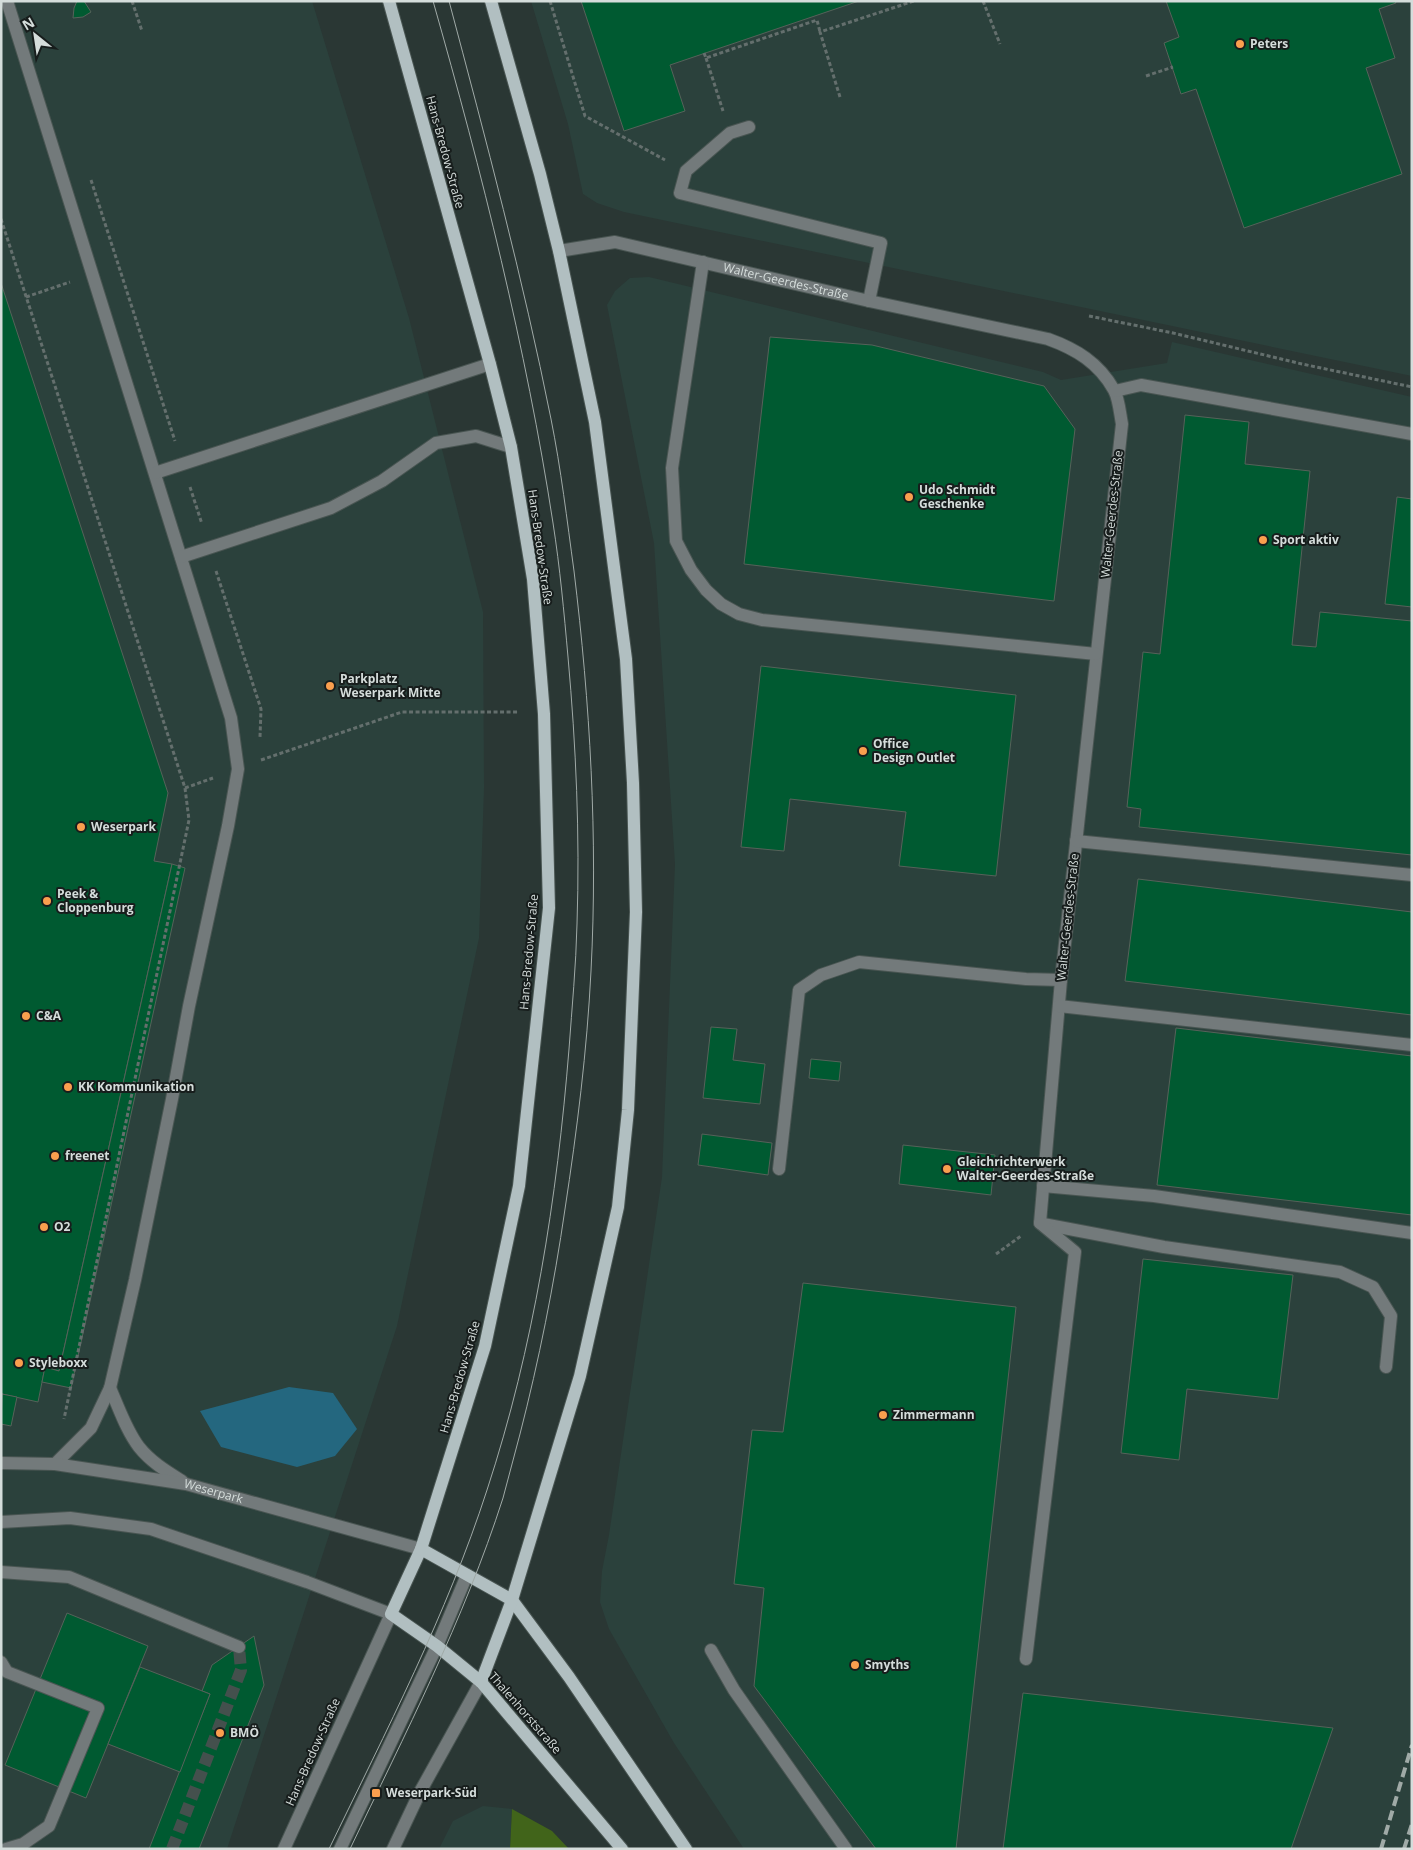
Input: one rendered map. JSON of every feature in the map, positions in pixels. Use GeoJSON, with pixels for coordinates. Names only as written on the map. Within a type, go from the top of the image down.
{"type":"FeatureCollection","features":[{"type":"Feature","properties":{"kind":"main road","name":"Hans-Bredow-Straße"},"geometry":{"type":"LineString","coordinates":[[390,1],[511,447],[533,579],[544,714],[549,908],[519,1186],[486,1346],[421,1549],[390,1614]]}},
{"type":"Feature","properties":{"kind":"main road"},"geometry":{"type":"LineString","coordinates":[[481,1682],[512,1600],[580,1376],[618,1207],[628,1110],[636,912],[634,783],[626,659],[595,422],[559,251],[540,174],[492,1]]}},
{"type":"Feature","properties":{"kind":"main road"},"geometry":{"type":"LineString","coordinates":[[421,1549],[512,1600],[569,1677],[686,1849]]}},
{"type":"Feature","properties":{"kind":"main road","name":"Thalenhorststraße"},"geometry":{"type":"LineString","coordinates":[[390,1614],[437,1646],[481,1682],[622,1849]]}},
{"type":"Feature","properties":{"kind":"street"},"geometry":{"type":"LineString","coordinates":[[7,1],[231,718],[238,768],[189,1006],[170,1109],[110,1388],[91,1428],[55,1464]]}},
{"type":"Feature","properties":{"kind":"street"},"geometry":{"type":"LineString","coordinates":[[749,127],[730,133],[686,171],[680,192],[881,243],[869,301]]}},
{"type":"Feature","properties":{"kind":"street","name":"Walter-Geerdes-Straße"},"geometry":{"type":"LineString","coordinates":[[559,251],[615,242],[869,301],[1048,339],[1070,347],[1088,358],[1115,391],[1122,424],[1061,980],[1040,1223]]}},
{"type":"Feature","properties":{"kind":"street"},"geometry":{"type":"LineString","coordinates":[[703,262],[672,468],[676,541],[691,570],[706,590],[721,604],[739,614],[762,620],[1096,654]]}},
{"type":"Feature","properties":{"kind":"street"},"geometry":{"type":"LineString","coordinates":[[155,473],[490,364]]}},
{"type":"Feature","properties":{"kind":"street"},"geometry":{"type":"LineString","coordinates":[[1115,391],[1141,385],[1412,434]]}},
{"type":"Feature","properties":{"kind":"street"},"geometry":{"type":"LineString","coordinates":[[181,557],[331,508],[382,481],[436,443],[476,436],[511,447]]}},
{"type":"Feature","properties":{"kind":"street"},"geometry":{"type":"LineString","coordinates":[[1076,841],[1412,875]]}},
{"type":"Feature","properties":{"kind":"street"},"geometry":{"type":"LineString","coordinates":[[779,1169],[799,990],[821,975],[859,962],[1006,977],[1061,980]]}},
{"type":"Feature","properties":{"kind":"street"},"geometry":{"type":"LineString","coordinates":[[1059,1006],[1412,1044]]}},
{"type":"Feature","properties":{"kind":"street"},"geometry":{"type":"LineString","coordinates":[[1043,1186],[1154,1196],[1412,1233]]}},
{"type":"Feature","properties":{"kind":"street"},"geometry":{"type":"LineString","coordinates":[[1040,1223],[1164,1247],[1340,1272],[1357,1279],[1373,1288],[1391,1316],[1386,1367]]}},
{"type":"Feature","properties":{"kind":"street"},"geometry":{"type":"LineString","coordinates":[[1026,1659],[1074,1252],[1040,1223]]}},
{"type":"Feature","properties":{"kind":"street"},"geometry":{"type":"LineString","coordinates":[[110,1388],[139,1447],[157,1465],[186,1484]]}},
{"type":"Feature","properties":{"kind":"street","name":"Weserpark"},"geometry":{"type":"LineString","coordinates":[[1,1463],[55,1464],[186,1484],[421,1549]]}},
{"type":"Feature","properties":{"kind":"street"},"geometry":{"type":"LineString","coordinates":[[1,1522],[70,1518],[150,1529],[307,1582],[390,1614]]}},
{"type":"Feature","properties":{"kind":"street"},"geometry":{"type":"LineString","coordinates":[[1,1572],[69,1577],[239,1647]]}},
{"type":"Feature","properties":{"kind":"street"},"geometry":{"type":"LineString","coordinates":[[340,1849],[437,1646],[467,1575]]}},
{"type":"Feature","properties":{"kind":"street","name":"Hans-Bredow-Straße"},"geometry":{"type":"LineString","coordinates":[[284,1849],[390,1614]]}},
{"type":"Feature","properties":{"kind":"street"},"geometry":{"type":"LineString","coordinates":[[711,1650],[734,1690],[846,1849]]}},
{"type":"Feature","properties":{"kind":"street"},"geometry":{"type":"LineString","coordinates":[[1,1662],[7,1672],[98,1708],[49,1826],[22,1844],[6,1849]]}},
{"type":"Feature","properties":{"kind":"street"},"geometry":{"type":"LineString","coordinates":[[393,1849],[420,1792],[481,1682]]}},
{"type":"Feature","properties":{"kind":"street"},"geometry":{"type":"LineString","coordinates":[[22,1844],[35,1849]]}},
{"type":"Feature","properties":{"kind":"path"},"geometry":{"type":"LineString","coordinates":[[132,1],[142,31]]}},
{"type":"Feature","properties":{"kind":"path"},"geometry":{"type":"LineString","coordinates":[[550,1],[585,116],[686,171]]}},
{"type":"Feature","properties":{"kind":"path"},"geometry":{"type":"LineString","coordinates":[[820,32],[914,1]]}},
{"type":"Feature","properties":{"kind":"path"},"geometry":{"type":"LineString","coordinates":[[983,1],[1000,44]]}},
{"type":"Feature","properties":{"kind":"path"},"geometry":{"type":"LineString","coordinates":[[706,58],[816,20],[840,97]]}},
{"type":"Feature","properties":{"kind":"path"},"geometry":{"type":"LineString","coordinates":[[704,53],[730,133]]}},
{"type":"Feature","properties":{"kind":"path"},"geometry":{"type":"LineString","coordinates":[[1146,76],[1172,67]]}},
{"type":"Feature","properties":{"kind":"path"},"geometry":{"type":"LineString","coordinates":[[90,177],[261,709],[260,743]]}},
{"type":"Feature","properties":{"kind":"path"},"geometry":{"type":"LineString","coordinates":[[1,219],[185,788],[189,820],[63,1425]]}},
{"type":"Feature","properties":{"kind":"path"},"geometry":{"type":"LineString","coordinates":[[1088,316],[1174,333],[1302,364],[1412,387]]}},
{"type":"Feature","properties":{"kind":"path"},"geometry":{"type":"LineString","coordinates":[[260,752],[260,760],[402,712],[517,712],[544,714]]}},
{"type":"Feature","properties":{"kind":"path"},"geometry":{"type":"LineString","coordinates":[[185,788],[238,768]]}},
{"type":"Feature","properties":{"kind":"path"},"geometry":{"type":"LineString","coordinates":[[996,1254],[1040,1223]]}},
{"type":"Feature","properties":{"kind":"shaded area"},"geometry":{"type":"Polygon","coordinates":[[[1,1],[312,1],[409,318],[483,612],[484,788],[479,938],[397,1326],[227,1849],[1,1849],[1,1]]]}},
{"type":"Feature","properties":{"kind":"shaded area"},"geometry":{"type":"Polygon","coordinates":[[[531,1],[1412,1],[1412,376],[624,212],[597,203],[583,194],[568,124],[531,1]]]}},
{"type":"Feature","properties":{"kind":"shaded area"},"geometry":{"type":"Polygon","coordinates":[[[649,277],[1043,372],[1061,380],[1167,363],[1172,342],[1412,397],[1412,1849],[744,1849],[674,1743],[609,1629],[600,1602],[602,1571],[609,1535],[662,1177],[675,864],[654,543],[607,305],[615,291],[630,278],[649,277]]]}},
{"type":"Feature","properties":{"kind":"shaded area"},"geometry":{"type":"Polygon","coordinates":[[[483,1806],[512,1809],[510,1849],[439,1849],[453,1821],[483,1806]]]}},
{"type":"Feature","properties":{"kind":"green space"},"geometry":{"type":"Polygon","coordinates":[[[512,1809],[552,1831],[569,1849],[510,1849],[512,1809]]]}},
{"type":"Feature","properties":{"kind":"water"},"geometry":{"type":"Polygon","coordinates":[[[289,1387],[333,1393],[357,1429],[335,1456],[297,1467],[221,1447],[200,1411],[289,1387]]]}},
{"type":"Feature","properties":{"kind":"building"},"geometry":{"type":"Polygon","coordinates":[[[77,1],[84,1],[91,12],[83,17],[73,18],[77,1]]]}},
{"type":"Feature","properties":{"kind":"building"},"geometry":{"type":"Polygon","coordinates":[[[581,1],[859,1],[670,65],[685,111],[624,131],[581,1]]]}},
{"type":"Feature","properties":{"kind":"building"},"geometry":{"type":"Polygon","coordinates":[[[1166,1],[1395,1],[1396,3],[1379,9],[1395,58],[1366,68],[1402,174],[1244,228],[1196,89],[1181,94],[1164,43],[1179,37],[1166,1]]]}},
{"type":"Feature","properties":{"kind":"building","name":"Weserpark"},"geometry":{"type":"Polygon","coordinates":[[[1,283],[168,793],[154,861],[172,864],[59,1371],[45,1367],[38,1402],[2,1394],[1,1399],[1,283]]]}},
{"type":"Feature","properties":{"kind":"building","name":"Udo Schmidt Geschenke"},"geometry":{"type":"Polygon","coordinates":[[[770,337],[872,345],[1044,386],[1075,429],[1054,601],[744,564],[770,337]]]}},
{"type":"Feature","properties":{"kind":"building"},"geometry":{"type":"Polygon","coordinates":[[[1185,415],[1249,422],[1245,464],[1310,471],[1292,645],[1316,647],[1320,612],[1412,621],[1412,855],[1139,827],[1141,809],[1127,807],[1143,652],[1160,654],[1185,415]]]}},
{"type":"Feature","properties":{"kind":"building"},"geometry":{"type":"Polygon","coordinates":[[[1397,497],[1412,499],[1412,607],[1385,604],[1397,497]]]}},
{"type":"Feature","properties":{"kind":"building"},"geometry":{"type":"Polygon","coordinates":[[[761,666],[1016,695],[996,876],[899,866],[906,812],[790,799],[784,851],[741,847],[761,666]]]}},
{"type":"Feature","properties":{"kind":"building"},"geometry":{"type":"Polygon","coordinates":[[[172,864],[185,868],[71,1388],[42,1382],[45,1367],[59,1371],[172,864]]]}},
{"type":"Feature","properties":{"kind":"building"},"geometry":{"type":"Polygon","coordinates":[[[1138,879],[1412,912],[1412,1015],[1125,981],[1138,879]]]}},
{"type":"Feature","properties":{"kind":"building"},"geometry":{"type":"Polygon","coordinates":[[[711,1027],[737,1029],[733,1060],[765,1064],[760,1104],[703,1098],[711,1027]]]}},
{"type":"Feature","properties":{"kind":"building"},"geometry":{"type":"Polygon","coordinates":[[[1176,1028],[1412,1056],[1412,1215],[1157,1185],[1176,1028]]]}},
{"type":"Feature","properties":{"kind":"building"},"geometry":{"type":"Polygon","coordinates":[[[811,1059],[841,1062],[839,1081],[809,1078],[811,1059]]]}},
{"type":"Feature","properties":{"kind":"building"},"geometry":{"type":"Polygon","coordinates":[[[702,1134],[772,1143],[768,1175],[698,1165],[702,1134]]]}},
{"type":"Feature","properties":{"kind":"building","name":"Gleichrichterwerk Walter-Geerdes-Straße"},"geometry":{"type":"Polygon","coordinates":[[[903,1145],[995,1155],[991,1195],[899,1184],[903,1145]]]}},
{"type":"Feature","properties":{"kind":"building"},"geometry":{"type":"Polygon","coordinates":[[[1143,1259],[1293,1275],[1278,1399],[1187,1389],[1179,1460],[1121,1453],[1143,1259]]]}},
{"type":"Feature","properties":{"kind":"building"},"geometry":{"type":"Polygon","coordinates":[[[803,1283],[1016,1307],[956,1849],[876,1849],[754,1686],[764,1588],[734,1584],[752,1430],[783,1432],[803,1283]]]}},
{"type":"Feature","properties":{"kind":"building"},"geometry":{"type":"Polygon","coordinates":[[[2,1394],[17,1397],[11,1426],[1,1424],[2,1394]]]}},
{"type":"Feature","properties":{"kind":"building"},"geometry":{"type":"Polygon","coordinates":[[[67,1613],[148,1646],[86,1798],[5,1765],[67,1613]]]}},
{"type":"Feature","properties":{"kind":"building","name":"BMÖ"},"geometry":{"type":"Polygon","coordinates":[[[254,1636],[264,1685],[199,1849],[149,1849],[210,1694],[202,1691],[212,1665],[254,1636]]]}},
{"type":"Feature","properties":{"kind":"building"},"geometry":{"type":"Polygon","coordinates":[[[140,1667],[210,1694],[180,1772],[108,1744],[140,1667]]]}},
{"type":"Feature","properties":{"kind":"building"},"geometry":{"type":"Polygon","coordinates":[[[1023,1693],[1333,1728],[1291,1849],[1003,1849],[1023,1693]]]}},
{"type":"Feature","properties":{"kind":"tunnel"},"geometry":{"type":"LineString","coordinates":[[172,1849],[241,1670],[239,1647]]}},
{"type":"Feature","properties":{"kind":"tram line"},"geometry":{"type":"LineString","coordinates":[[329,1849],[434,1627],[471,1536],[504,1436],[530,1327],[550,1216],[564,1105],[576,955],[578,824],[575,757],[565,623],[553,523],[530,391],[501,260],[469,130],[433,1]]}},
{"type":"Feature","properties":{"kind":"tram line"},"geometry":{"type":"LineString","coordinates":[[350,1849],[452,1632],[503,1498],[540,1350],[561,1237],[581,1090],[591,971],[594,871],[591,771],[580,621],[564,495],[551,419],[516,262],[449,1]]}},
{"type":"Feature","properties":{"kind":"railway"},"geometry":{"type":"LineString","coordinates":[[1381,1849],[1412,1745]]}},
{"type":"Feature","properties":{"kind":"railway"},"geometry":{"type":"LineString","coordinates":[[1404,1849],[1412,1824]]}},
{"type":"Feature","properties":{"kind":"place","name":"Peters"},"geometry":{"type":"Point","coordinates":[1240,44]}},
{"type":"Feature","properties":{"kind":"place","name":"Udo Schmidt Geschenke"},"geometry":{"type":"Point","coordinates":[909,497]}},
{"type":"Feature","properties":{"kind":"place","name":"Sport aktiv"},"geometry":{"type":"Point","coordinates":[1263,540]}},
{"type":"Feature","properties":{"kind":"place","name":"Parkplatz Weserpark Mitte"},"geometry":{"type":"Point","coordinates":[330,686]}},
{"type":"Feature","properties":{"kind":"place","name":"Office Design Outlet"},"geometry":{"type":"Point","coordinates":[863,751]}},
{"type":"Feature","properties":{"kind":"place","name":"Weserpark"},"geometry":{"type":"Point","coordinates":[81,827]}},
{"type":"Feature","properties":{"kind":"place","name":"Peek & Cloppenburg"},"geometry":{"type":"Point","coordinates":[47,901]}},
{"type":"Feature","properties":{"kind":"place","name":"C&A"},"geometry":{"type":"Point","coordinates":[26,1016]}},
{"type":"Feature","properties":{"kind":"place","name":"KK Kommunikation"},"geometry":{"type":"Point","coordinates":[68,1087]}},
{"type":"Feature","properties":{"kind":"place","name":"freenet"},"geometry":{"type":"Point","coordinates":[55,1156]}},
{"type":"Feature","properties":{"kind":"place","name":"Gleichrichterwerk Walter-Geerdes-Straße"},"geometry":{"type":"Point","coordinates":[947,1169]}},
{"type":"Feature","properties":{"kind":"place","name":"O2"},"geometry":{"type":"Point","coordinates":[44,1227]}},
{"type":"Feature","properties":{"kind":"place","name":"Styleboxx"},"geometry":{"type":"Point","coordinates":[19,1363]}},
{"type":"Feature","properties":{"kind":"place","name":"Zimmermann"},"geometry":{"type":"Point","coordinates":[883,1415]}},
{"type":"Feature","properties":{"kind":"place","name":"Smyths"},"geometry":{"type":"Point","coordinates":[855,1665]}},
{"type":"Feature","properties":{"kind":"place","name":"BMÖ"},"geometry":{"type":"Point","coordinates":[220,1733]}},
{"type":"Feature","properties":{"kind":"place","name":"Weserpark-Süd"},"geometry":{"type":"Point","coordinates":[376,1793]}}]}
